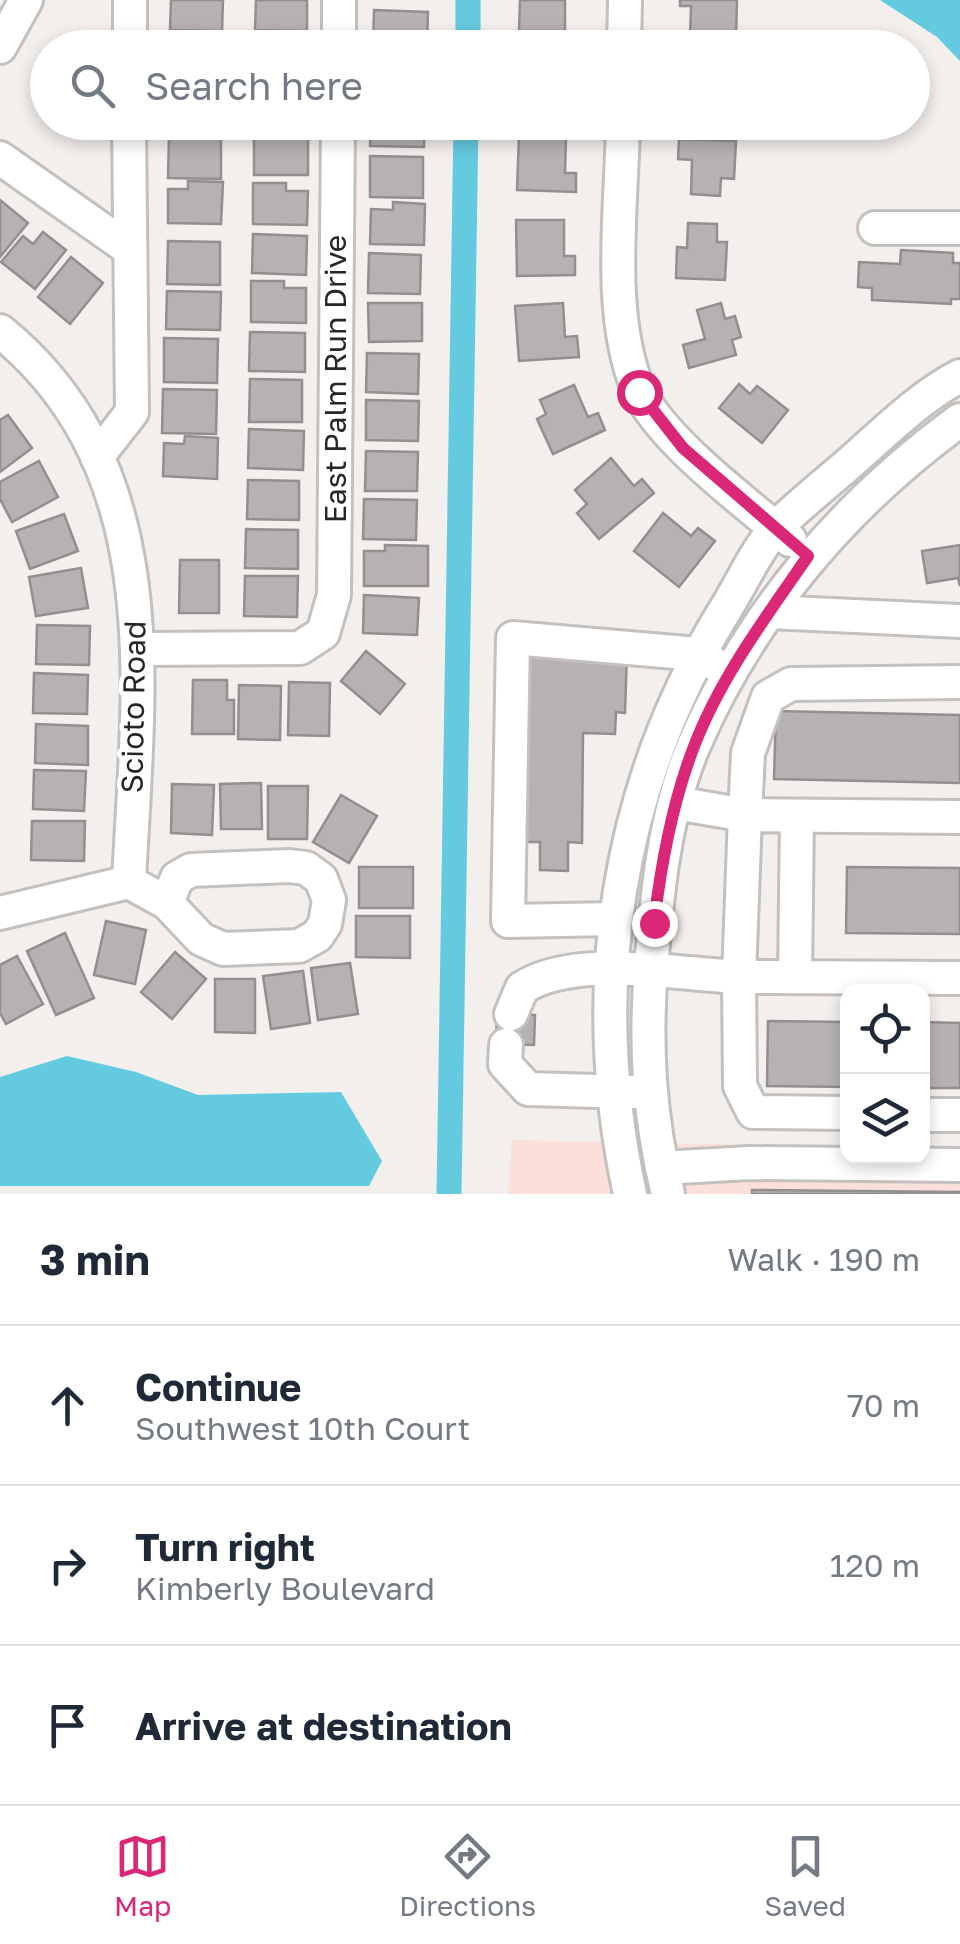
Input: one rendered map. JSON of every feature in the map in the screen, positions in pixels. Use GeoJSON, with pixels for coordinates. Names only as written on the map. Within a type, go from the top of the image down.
{"type":"FeatureCollection","features":[{"type":"Feature","properties":{"kind":"street"},"geometry":{"type":"LineString","coordinates":[[0,46],[26,0]]}},
{"type":"Feature","properties":{"kind":"street"},"geometry":{"type":"LineString","coordinates":[[130,0],[130,30]]}},
{"type":"Feature","properties":{"kind":"street"},"geometry":{"type":"LineString","coordinates":[[339,0],[339,30]]}},
{"type":"Feature","properties":{"kind":"street"},"geometry":{"type":"LineString","coordinates":[[624,30],[625,0]]}},
{"type":"Feature","properties":{"kind":"street"},"geometry":{"type":"LineString","coordinates":[[97,457],[132,412],[129,140]]}},
{"type":"Feature","properties":{"kind":"street","name":"East Palm Run Drive"},"geometry":{"type":"LineString","coordinates":[[140,649],[300,648],[323,633],[334,595],[338,140]]}},
{"type":"Feature","properties":{"kind":"street"},"geometry":{"type":"LineString","coordinates":[[623,140],[620,324],[639,392],[683,448],[808,556]]}},
{"type":"Feature","properties":{"kind":"street"},"geometry":{"type":"LineString","coordinates":[[0,158],[128,248]]}},
{"type":"Feature","properties":{"kind":"street"},"geometry":{"type":"LineString","coordinates":[[875,228],[960,228]]}},
{"type":"Feature","properties":{"kind":"street","name":"Scioto Road"},"geometry":{"type":"LineString","coordinates":[[0,332],[53,386],[97,457],[130,551],[140,649],[128,882]]}},
{"type":"Feature","properties":{"kind":"street"},"geometry":{"type":"LineString","coordinates":[[630,1194],[611,1092],[608,970],[639,794],[698,654],[776,528],[902,419],[960,376]]}},
{"type":"Feature","properties":{"kind":"street"},"geometry":{"type":"LineString","coordinates":[[902,419],[922,448]]}},
{"type":"Feature","properties":{"kind":"street"},"geometry":{"type":"LineString","coordinates":[[960,420],[922,448],[808,556],[730,673],[693,748],[660,872],[651,972],[648,1092],[665,1181],[960,1165]]}},
{"type":"Feature","properties":{"kind":"street"},"geometry":{"type":"LineString","coordinates":[[770,612],[960,621]]}},
{"type":"Feature","properties":{"kind":"street"},"geometry":{"type":"LineString","coordinates":[[616,919],[508,920],[513,638],[698,654],[730,673]]}},
{"type":"Feature","properties":{"kind":"street"},"geometry":{"type":"LineString","coordinates":[[840,1113],[753,1112],[740,1086],[739,977],[748,753],[768,697],[791,684],[960,682]]}},
{"type":"Feature","properties":{"kind":"street"},"geometry":{"type":"LineString","coordinates":[[676,803],[744,815],[960,818]]}},
{"type":"Feature","properties":{"kind":"street"},"geometry":{"type":"LineString","coordinates":[[794,977],[797,816]]}},
{"type":"Feature","properties":{"kind":"street"},"geometry":{"type":"LineString","coordinates":[[0,913],[128,882],[167,904],[200,939],[223,949],[299,946],[317,936],[325,924],[330,900],[321,879],[306,868],[288,866],[191,870],[177,878],[167,904]]}},
{"type":"Feature","properties":{"kind":"street"},"geometry":{"type":"LineString","coordinates":[[648,1092],[528,1089],[505,1064],[516,997],[531,982],[556,972],[960,978]]}},
{"type":"Feature","properties":{"kind":"street"},"geometry":{"type":"LineString","coordinates":[[930,1114],[960,1115]]}},
{"type":"Feature","properties":{"kind":"shaded area"},"geometry":{"type":"Polygon","coordinates":[[[512,1140],[840,1147],[840,1164],[930,1164],[930,1151],[960,1149],[960,1194],[508,1194],[512,1140]]]}},
{"type":"Feature","properties":{"kind":"water"},"geometry":{"type":"Polygon","coordinates":[[[880,0],[960,0],[960,61],[926,30],[880,0]]]}},
{"type":"Feature","properties":{"kind":"water"},"geometry":{"type":"Polygon","coordinates":[[[67,1056],[136,1072],[198,1095],[341,1092],[382,1161],[369,1186],[0,1186],[0,1077],[67,1056]]]}},
{"type":"Feature","properties":{"kind":"building"},"geometry":{"type":"Polygon","coordinates":[[[171,0],[223,0],[222,30],[170,30],[171,0]]]}},
{"type":"Feature","properties":{"kind":"building"},"geometry":{"type":"Polygon","coordinates":[[[256,0],[307,0],[307,30],[255,30],[256,0]]]}},
{"type":"Feature","properties":{"kind":"building"},"geometry":{"type":"Polygon","coordinates":[[[520,0],[565,0],[565,30],[519,30],[520,0]]]}},
{"type":"Feature","properties":{"kind":"building"},"geometry":{"type":"Polygon","coordinates":[[[680,0],[737,0],[736,30],[690,30],[691,6],[680,6],[680,0]]]}},
{"type":"Feature","properties":{"kind":"building"},"geometry":{"type":"Polygon","coordinates":[[[374,10],[428,12],[428,30],[373,30],[374,10]]]}},
{"type":"Feature","properties":{"kind":"building"},"geometry":{"type":"Polygon","coordinates":[[[169,140],[221,140],[221,179],[168,178],[169,140]]]}},
{"type":"Feature","properties":{"kind":"building"},"geometry":{"type":"Polygon","coordinates":[[[254,140],[308,140],[308,175],[254,175],[254,140]]]}},
{"type":"Feature","properties":{"kind":"building"},"geometry":{"type":"Polygon","coordinates":[[[370,140],[424,140],[424,147],[370,146],[370,140]]]}},
{"type":"Feature","properties":{"kind":"building"},"geometry":{"type":"Polygon","coordinates":[[[519,140],[566,140],[565,173],[576,173],[576,192],[517,190],[519,140]]]}},
{"type":"Feature","properties":{"kind":"building"},"geometry":{"type":"Polygon","coordinates":[[[679,140],[736,141],[734,179],[721,178],[720,196],[691,194],[692,160],[678,159],[679,140]]]}},
{"type":"Feature","properties":{"kind":"building"},"geometry":{"type":"Polygon","coordinates":[[[370,156],[423,157],[423,198],[370,197],[370,156]]]}},
{"type":"Feature","properties":{"kind":"building"},"geometry":{"type":"Polygon","coordinates":[[[188,181],[223,182],[221,224],[168,223],[168,189],[188,189],[188,181]]]}},
{"type":"Feature","properties":{"kind":"building"},"geometry":{"type":"Polygon","coordinates":[[[253,183],[286,183],[286,191],[308,191],[307,225],[253,224],[253,183]]]}},
{"type":"Feature","properties":{"kind":"building"},"geometry":{"type":"Polygon","coordinates":[[[0,200],[28,223],[0,257],[0,200]]]}},
{"type":"Feature","properties":{"kind":"building"},"geometry":{"type":"Polygon","coordinates":[[[393,202],[425,204],[424,245],[370,244],[371,209],[393,210],[393,202]]]}},
{"type":"Feature","properties":{"kind":"building"},"geometry":{"type":"Polygon","coordinates":[[[516,220],[564,220],[564,256],[575,256],[575,275],[517,276],[516,220]]]}},
{"type":"Feature","properties":{"kind":"building"},"geometry":{"type":"Polygon","coordinates":[[[688,223],[717,224],[717,242],[727,242],[725,280],[676,278],[677,247],[687,248],[688,223]]]}},
{"type":"Feature","properties":{"kind":"building"},"geometry":{"type":"Polygon","coordinates":[[[43,232],[66,250],[35,289],[1,262],[23,236],[33,244],[43,232]]]}},
{"type":"Feature","properties":{"kind":"building"},"geometry":{"type":"Polygon","coordinates":[[[253,234],[307,236],[306,275],[252,273],[253,234]]]}},
{"type":"Feature","properties":{"kind":"building"},"geometry":{"type":"Polygon","coordinates":[[[168,241],[220,242],[220,285],[167,284],[168,241]]]}},
{"type":"Feature","properties":{"kind":"building"},"geometry":{"type":"Polygon","coordinates":[[[901,250],[953,253],[953,263],[960,263],[960,299],[951,299],[951,304],[872,300],[872,288],[858,287],[859,262],[900,264],[901,250]]]}},
{"type":"Feature","properties":{"kind":"building"},"geometry":{"type":"Polygon","coordinates":[[[369,253],[421,255],[420,294],[368,293],[369,253]]]}},
{"type":"Feature","properties":{"kind":"building"},"geometry":{"type":"Polygon","coordinates":[[[71,257],[103,283],[70,324],[38,297],[71,257]]]}},
{"type":"Feature","properties":{"kind":"building"},"geometry":{"type":"Polygon","coordinates":[[[251,281],[284,281],[284,288],[306,288],[306,323],[251,322],[251,281]]]}},
{"type":"Feature","properties":{"kind":"building"},"geometry":{"type":"Polygon","coordinates":[[[167,291],[221,292],[220,330],[166,329],[167,291]]]}},
{"type":"Feature","properties":{"kind":"building"},"geometry":{"type":"Polygon","coordinates":[[[368,303],[422,303],[422,341],[369,342],[368,303]]]}},
{"type":"Feature","properties":{"kind":"building"},"geometry":{"type":"Polygon","coordinates":[[[563,303],[565,337],[577,336],[579,357],[519,361],[515,306],[563,303]]]}},
{"type":"Feature","properties":{"kind":"building"},"geometry":{"type":"Polygon","coordinates":[[[721,303],[725,319],[735,316],[741,337],[732,340],[736,355],[689,368],[683,345],[705,339],[697,310],[721,303]]]}},
{"type":"Feature","properties":{"kind":"building"},"geometry":{"type":"Polygon","coordinates":[[[250,332],[305,333],[305,372],[249,371],[250,332]]]}},
{"type":"Feature","properties":{"kind":"building"},"geometry":{"type":"Polygon","coordinates":[[[164,338],[218,339],[217,383],[164,382],[164,338]]]}},
{"type":"Feature","properties":{"kind":"building"},"geometry":{"type":"Polygon","coordinates":[[[367,353],[419,354],[418,394],[366,392],[367,353]]]}},
{"type":"Feature","properties":{"kind":"building"},"geometry":{"type":"Polygon","coordinates":[[[250,379],[302,380],[302,422],[249,422],[250,379]]]}},
{"type":"Feature","properties":{"kind":"building"},"geometry":{"type":"Polygon","coordinates":[[[739,384],[750,394],[757,386],[788,410],[762,443],[719,408],[739,384]]]}},
{"type":"Feature","properties":{"kind":"building"},"geometry":{"type":"Polygon","coordinates":[[[574,385],[588,417],[598,413],[605,430],[553,454],[537,419],[546,414],[540,400],[574,385]]]}},
{"type":"Feature","properties":{"kind":"building"},"geometry":{"type":"Polygon","coordinates":[[[163,389],[217,390],[216,434],[162,433],[163,389]]]}},
{"type":"Feature","properties":{"kind":"building"},"geometry":{"type":"Polygon","coordinates":[[[366,400],[419,401],[418,441],[366,440],[366,400]]]}},
{"type":"Feature","properties":{"kind":"building"},"geometry":{"type":"Polygon","coordinates":[[[8,415],[32,448],[0,472],[0,420],[8,415]]]}},
{"type":"Feature","properties":{"kind":"building"},"geometry":{"type":"Polygon","coordinates":[[[249,429],[304,431],[303,470],[248,468],[249,429]]]}},
{"type":"Feature","properties":{"kind":"building"},"geometry":{"type":"Polygon","coordinates":[[[185,436],[218,438],[217,479],[163,476],[164,443],[184,444],[185,436]]]}},
{"type":"Feature","properties":{"kind":"building"},"geometry":{"type":"Polygon","coordinates":[[[366,451],[418,452],[417,491],[365,491],[366,451]]]}},
{"type":"Feature","properties":{"kind":"building"},"geometry":{"type":"Polygon","coordinates":[[[611,458],[634,486],[642,479],[654,493],[599,539],[577,513],[587,504],[575,490],[611,458]]]}},
{"type":"Feature","properties":{"kind":"building"},"geometry":{"type":"Polygon","coordinates":[[[39,461],[58,497],[12,522],[0,499],[0,482],[39,461]]]}},
{"type":"Feature","properties":{"kind":"building"},"geometry":{"type":"Polygon","coordinates":[[[248,480],[299,481],[299,520],[247,519],[248,480]]]}},
{"type":"Feature","properties":{"kind":"building"},"geometry":{"type":"Polygon","coordinates":[[[364,499],[417,500],[416,540],[363,539],[364,499]]]}},
{"type":"Feature","properties":{"kind":"building"},"geometry":{"type":"Polygon","coordinates":[[[663,513],[691,536],[698,528],[715,541],[679,587],[634,551],[663,513]]]}},
{"type":"Feature","properties":{"kind":"building"},"geometry":{"type":"Polygon","coordinates":[[[64,514],[78,551],[30,569],[16,531],[64,514]]]}},
{"type":"Feature","properties":{"kind":"building"},"geometry":{"type":"Polygon","coordinates":[[[246,529],[298,530],[298,569],[245,568],[246,529]]]}},
{"type":"Feature","properties":{"kind":"building"},"geometry":{"type":"Polygon","coordinates":[[[385,545],[428,546],[428,586],[364,586],[364,551],[385,551],[385,545]]]}},
{"type":"Feature","properties":{"kind":"building"},"geometry":{"type":"Polygon","coordinates":[[[960,545],[960,586],[958,578],[927,583],[922,551],[960,545]]]}},
{"type":"Feature","properties":{"kind":"building"},"geometry":{"type":"Polygon","coordinates":[[[180,560],[219,560],[219,613],[179,613],[180,560]]]}},
{"type":"Feature","properties":{"kind":"building"},"geometry":{"type":"Polygon","coordinates":[[[81,568],[88,608],[36,616],[29,577],[81,568]]]}},
{"type":"Feature","properties":{"kind":"building"},"geometry":{"type":"Polygon","coordinates":[[[245,576],[298,576],[297,617],[244,616],[245,576]]]}},
{"type":"Feature","properties":{"kind":"building"},"geometry":{"type":"Polygon","coordinates":[[[364,595],[419,598],[417,635],[363,633],[364,595]]]}},
{"type":"Feature","properties":{"kind":"building"},"geometry":{"type":"Polygon","coordinates":[[[37,625],[90,626],[89,665],[36,664],[37,625]]]}},
{"type":"Feature","properties":{"kind":"building"},"geometry":{"type":"Polygon","coordinates":[[[366,651],[405,684],[380,714],[341,681],[366,651]]]}},
{"type":"Feature","properties":{"kind":"building"},"geometry":{"type":"Polygon","coordinates":[[[523,651],[627,652],[625,713],[616,712],[615,734],[583,733],[582,843],[568,842],[568,871],[540,870],[540,842],[520,842],[523,651]]]}},
{"type":"Feature","properties":{"kind":"building"},"geometry":{"type":"Polygon","coordinates":[[[34,673],[88,675],[87,714],[33,713],[34,673]]]}},
{"type":"Feature","properties":{"kind":"building"},"geometry":{"type":"Polygon","coordinates":[[[193,680],[227,680],[227,700],[234,700],[234,734],[192,734],[193,680]]]}},
{"type":"Feature","properties":{"kind":"building"},"geometry":{"type":"Polygon","coordinates":[[[289,682],[330,683],[329,736],[288,735],[289,682]]]}},
{"type":"Feature","properties":{"kind":"building"},"geometry":{"type":"Polygon","coordinates":[[[239,685],[281,686],[280,740],[238,739],[239,685]]]}},
{"type":"Feature","properties":{"kind":"building"},"geometry":{"type":"Polygon","coordinates":[[[776,711],[960,715],[960,783],[774,779],[776,711]]]}},
{"type":"Feature","properties":{"kind":"building"},"geometry":{"type":"Polygon","coordinates":[[[36,724],[88,726],[88,765],[35,763],[36,724]]]}},
{"type":"Feature","properties":{"kind":"building"},"geometry":{"type":"Polygon","coordinates":[[[34,770],[86,771],[84,811],[33,809],[34,770]]]}},
{"type":"Feature","properties":{"kind":"building"},"geometry":{"type":"Polygon","coordinates":[[[261,783],[262,829],[221,829],[220,784],[261,783]]]}},
{"type":"Feature","properties":{"kind":"building"},"geometry":{"type":"Polygon","coordinates":[[[172,784],[214,785],[212,835],[171,833],[172,784]]]}},
{"type":"Feature","properties":{"kind":"building"},"geometry":{"type":"Polygon","coordinates":[[[268,786],[308,786],[307,839],[268,839],[268,786]]]}},
{"type":"Feature","properties":{"kind":"building"},"geometry":{"type":"Polygon","coordinates":[[[341,795],[377,816],[349,863],[313,842],[341,795]]]}},
{"type":"Feature","properties":{"kind":"building"},"geometry":{"type":"Polygon","coordinates":[[[32,821],[85,821],[84,861],[31,860],[32,821]]]}},
{"type":"Feature","properties":{"kind":"building"},"geometry":{"type":"Polygon","coordinates":[[[359,867],[413,867],[413,908],[359,908],[359,867]]]}},
{"type":"Feature","properties":{"kind":"building"},"geometry":{"type":"Polygon","coordinates":[[[847,867],[960,868],[960,934],[846,933],[847,867]]]}},
{"type":"Feature","properties":{"kind":"building"},"geometry":{"type":"Polygon","coordinates":[[[356,916],[410,916],[410,958],[356,957],[356,916]]]}},
{"type":"Feature","properties":{"kind":"building"},"geometry":{"type":"Polygon","coordinates":[[[106,921],[146,930],[135,984],[94,975],[106,921]]]}},
{"type":"Feature","properties":{"kind":"building"},"geometry":{"type":"Polygon","coordinates":[[[65,933],[94,998],[56,1015],[27,951],[65,933]]]}},
{"type":"Feature","properties":{"kind":"building"},"geometry":{"type":"Polygon","coordinates":[[[175,952],[206,979],[172,1019],[141,992],[175,952]]]}},
{"type":"Feature","properties":{"kind":"building"},"geometry":{"type":"Polygon","coordinates":[[[17,956],[43,1004],[6,1024],[0,1013],[0,965],[17,956]]]}},
{"type":"Feature","properties":{"kind":"building"},"geometry":{"type":"Polygon","coordinates":[[[350,963],[358,1014],[318,1020],[311,968],[350,963]]]}},
{"type":"Feature","properties":{"kind":"building"},"geometry":{"type":"Polygon","coordinates":[[[303,971],[310,1023],[271,1029],[263,976],[303,971]]]}},
{"type":"Feature","properties":{"kind":"building"},"geometry":{"type":"Polygon","coordinates":[[[215,979],[255,979],[255,1033],[215,1032],[215,979]]]}},
{"type":"Feature","properties":{"kind":"building"},"geometry":{"type":"Polygon","coordinates":[[[497,1014],[535,1015],[534,1045],[496,1044],[497,1014]]]}},
{"type":"Feature","properties":{"kind":"building"},"geometry":{"type":"Polygon","coordinates":[[[768,1021],[840,1022],[840,1087],[767,1086],[768,1021]]]}},
{"type":"Feature","properties":{"kind":"building"},"geometry":{"type":"Polygon","coordinates":[[[930,1022],[960,1023],[960,1088],[930,1088],[930,1022]]]}},
{"type":"Feature","properties":{"kind":"building"},"geometry":{"type":"Polygon","coordinates":[[[752,1190],[960,1192],[960,1194],[752,1194],[752,1190]]]}},
{"type":"Feature","properties":{"kind":"waterway"},"geometry":{"type":"LineString","coordinates":[[468,0],[468,30]]}},
{"type":"Feature","properties":{"kind":"waterway"},"geometry":{"type":"LineString","coordinates":[[449,1194],[466,140]]}},
{"type":"Feature","properties":{"kind":"route"},"geometry":{"type":"LineString","coordinates":[[639,392],[683,448],[808,556],[730,673],[693,748],[660,872],[654,923]]}}]}
